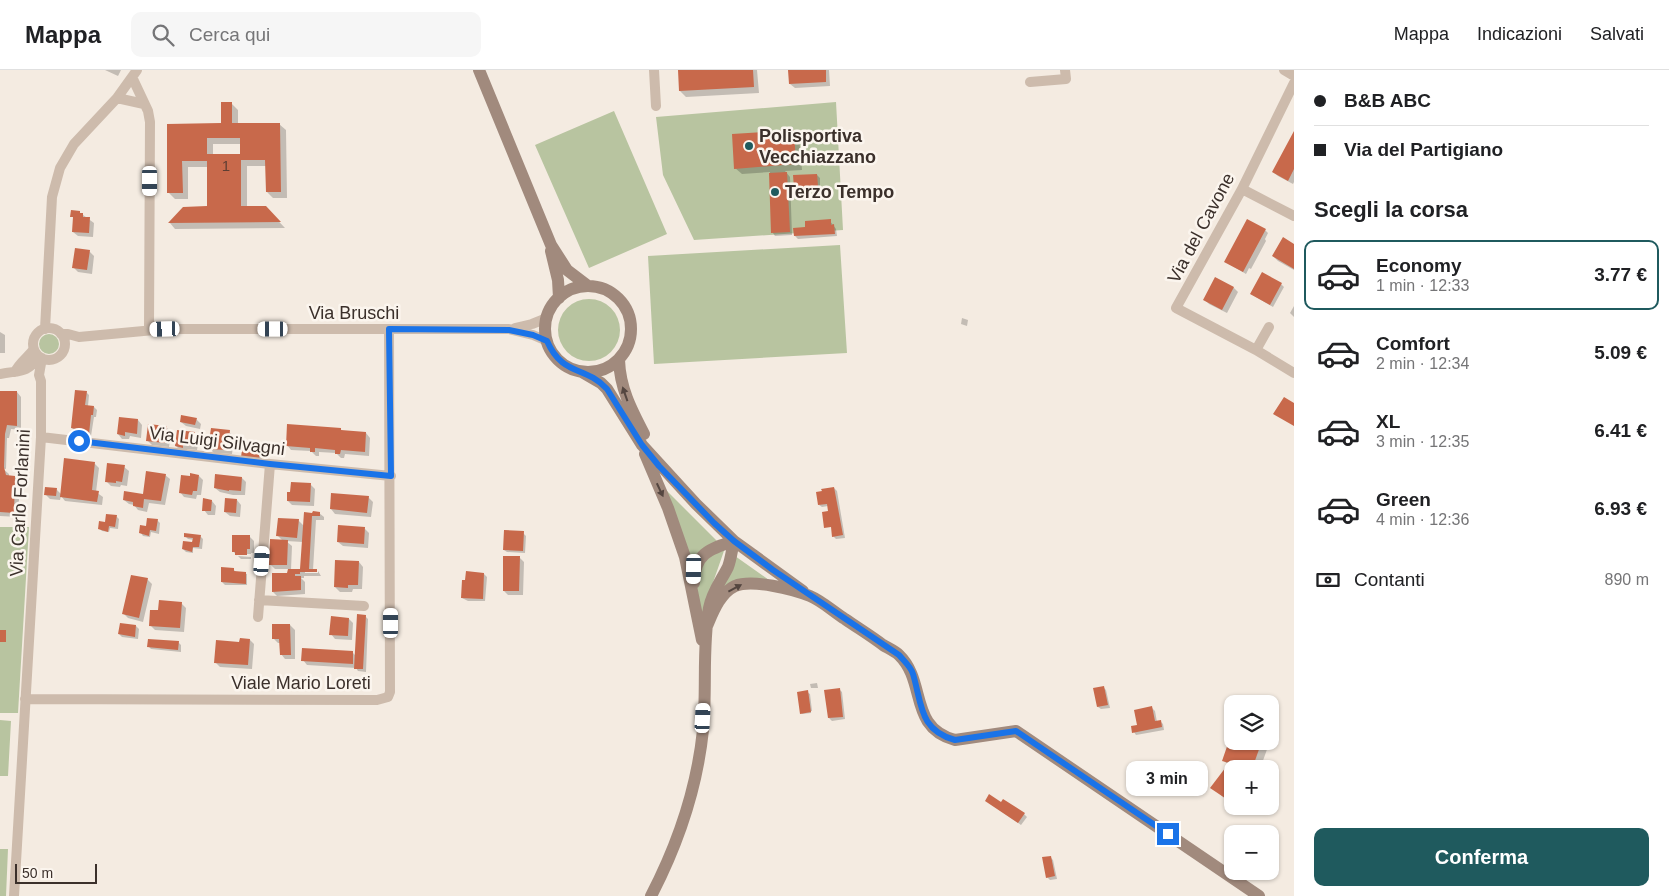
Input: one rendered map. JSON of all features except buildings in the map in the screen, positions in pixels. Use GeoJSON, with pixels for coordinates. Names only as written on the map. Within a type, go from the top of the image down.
{"type":"FeatureCollection","features":[{"type":"Feature","properties":{"kind":"main road"},"geometry":{"type":"LineString","coordinates":[[479,70],[543,227],[567,270],[588,286]]}},
{"type":"Feature","properties":{"kind":"main road"},"geometry":{"type":"LineString","coordinates":[[543,227],[558,280],[559,298]]}},
{"type":"Feature","properties":{"kind":"main road"},"geometry":{"type":"LineString","coordinates":[[588,286],[612,293],[622,302],[628,313],[631,325],[631,338],[619,360],[608,368],[596,372],[582,372],[570,369],[560,362],[552,352],[545,330],[551,307],[559,298],[567,292],[588,286]]}},
{"type":"Feature","properties":{"kind":"main road"},"geometry":{"type":"LineString","coordinates":[[619,360],[621,383],[626,398],[648,441],[675,482]]}},
{"type":"Feature","properties":{"kind":"main road"},"geometry":{"type":"LineString","coordinates":[[582,372],[602,383],[642,445],[714,523],[734,541],[899,655],[912,672],[921,708],[933,729],[955,740],[1016,731],[1259,896]]}},
{"type":"Feature","properties":{"kind":"main road"},"geometry":{"type":"LineString","coordinates":[[642,445],[678,534],[685,557],[704,654]]}},
{"type":"Feature","properties":{"kind":"main road"},"geometry":{"type":"LineString","coordinates":[[694,597],[694,569],[703,555],[717,546],[734,541]]}},
{"type":"Feature","properties":{"kind":"main road"},"geometry":{"type":"LineString","coordinates":[[651,896],[668,862],[686,813],[698,764],[703,729],[704,654],[710,607],[716,585],[728,565],[734,541]]}},
{"type":"Feature","properties":{"kind":"main road"},"geometry":{"type":"LineString","coordinates":[[707,626],[715,608],[724,595],[733,587],[745,583],[761,584],[811,596]]}},
{"type":"Feature","properties":{"kind":"street"},"geometry":{"type":"LineString","coordinates":[[654,70],[656,106]]}},
{"type":"Feature","properties":{"kind":"street"},"geometry":{"type":"LineString","coordinates":[[1030,82],[1066,79],[1065,70]]}},
{"type":"Feature","properties":{"kind":"street"},"geometry":{"type":"LineString","coordinates":[[1284,70],[1294,76]]}},
{"type":"Feature","properties":{"kind":"street"},"geometry":{"type":"LineString","coordinates":[[45,329],[52,197],[55,182],[74,144],[117,98],[135,74]]}},
{"type":"Feature","properties":{"kind":"street"},"geometry":{"type":"LineString","coordinates":[[135,74],[150,122],[149,329]]}},
{"type":"Feature","properties":{"kind":"street","name":"Via del Cavone"},"geometry":{"type":"LineString","coordinates":[[1294,83],[1242,188],[1176,308],[1256,350],[1294,373]]}},
{"type":"Feature","properties":{"kind":"street"},"geometry":{"type":"LineString","coordinates":[[117,98],[144,104]]}},
{"type":"Feature","properties":{"kind":"street"},"geometry":{"type":"LineString","coordinates":[[1242,188],[1294,216]]}},
{"type":"Feature","properties":{"kind":"street","name":"Via Bruschi"},"geometry":{"type":"LineString","coordinates":[[509,330],[547,318]]}},
{"type":"Feature","properties":{"kind":"street"},"geometry":{"type":"LineString","coordinates":[[1256,350],[1269,327]]}},
{"type":"Feature","properties":{"kind":"street"},"geometry":{"type":"LineString","coordinates":[[39,355],[35,337],[45,329],[54,330],[61,334],[64,342],[63,350]]}},
{"type":"Feature","properties":{"kind":"street","name":"Via Bruschi"},"geometry":{"type":"LineString","coordinates":[[61,334],[79,337],[149,329],[509,330],[533,335],[547,341]]}},
{"type":"Feature","properties":{"kind":"street","name":"Viale Mario Loreti"},"geometry":{"type":"LineString","coordinates":[[25,699],[386,699],[390,695],[391,476],[389,329]]}},
{"type":"Feature","properties":{"kind":"street"},"geometry":{"type":"LineString","coordinates":[[41,381],[55,359],[79,337]]}},
{"type":"Feature","properties":{"kind":"street"},"geometry":{"type":"LineString","coordinates":[[0,374],[15,372],[17,366],[26,359],[39,355],[51,360],[55,359]]}},
{"type":"Feature","properties":{"kind":"street","name":"Via Carlo Forlanini"},"geometry":{"type":"LineString","coordinates":[[14,896],[41,437],[39,355]]}},
{"type":"Feature","properties":{"kind":"street","name":"Via Luigi Silvagni"},"geometry":{"type":"LineString","coordinates":[[41,437],[391,476]]}},
{"type":"Feature","properties":{"kind":"street"},"geometry":{"type":"LineString","coordinates":[[258,617],[270,464]]}},
{"type":"Feature","properties":{"kind":"street"},"geometry":{"type":"LineString","coordinates":[[260,600],[364,606]]}},
{"type":"Feature","properties":{"kind":"green space","name":"Polisportiva Vecchiazzano"},"geometry":{"type":"Polygon","coordinates":[[[836,102],[843,230],[694,240],[663,175],[656,117],[836,102]]]}},
{"type":"Feature","properties":{"kind":"green space"},"geometry":{"type":"Polygon","coordinates":[[[614,111],[667,234],[589,268],[535,145],[614,111]]]}},
{"type":"Feature","properties":{"kind":"green space"},"geometry":{"type":"Polygon","coordinates":[[[840,245],[847,353],[654,364],[648,256],[840,245]]]}},
{"type":"Feature","properties":{"kind":"green space"},"geometry":{"type":"Polygon","coordinates":[[[589,299],[601,301],[611,308],[618,318],[620,330],[618,342],[611,352],[601,359],[589,361],[577,359],[567,352],[560,342],[558,330],[560,318],[567,308],[577,301],[589,299]]]}},
{"type":"Feature","properties":{"kind":"green space"},"geometry":{"type":"Polygon","coordinates":[[[45,334],[53,334],[59,340],[59,348],[53,354],[45,354],[39,348],[39,340],[45,334]]]}},
{"type":"Feature","properties":{"kind":"green space"},"geometry":{"type":"Polygon","coordinates":[[[665,489],[717,541],[691,567],[665,489]]]}},
{"type":"Feature","properties":{"kind":"green space"},"geometry":{"type":"Polygon","coordinates":[[[0,527],[29,527],[18,713],[0,713],[0,527]]]}},
{"type":"Feature","properties":{"kind":"green space"},"geometry":{"type":"Polygon","coordinates":[[[725,548],[702,618],[697,599],[696,578],[708,556],[725,548]]]}},
{"type":"Feature","properties":{"kind":"green space"},"geometry":{"type":"Polygon","coordinates":[[[735,556],[769,580],[718,593],[735,556]]]}},
{"type":"Feature","properties":{"kind":"green space"},"geometry":{"type":"Polygon","coordinates":[[[0,720],[11,721],[8,776],[0,776],[0,720]]]}},
{"type":"Feature","properties":{"kind":"green space"},"geometry":{"type":"Polygon","coordinates":[[[0,849],[8,849],[6,896],[0,896],[0,849]]]}},
{"type":"Feature","properties":{"kind":"place","name":"Polisportiva Vecchiazzano"},"geometry":{"type":"Point","coordinates":[749,146]}},
{"type":"Feature","properties":{"kind":"place","name":"Terzo Tempo"},"geometry":{"type":"Point","coordinates":[775,192]}},
{"type":"Feature","properties":{"kind":"route"},"geometry":{"type":"LineString","coordinates":[[79,441],[270,464],[391,476],[389,329],[509,330],[533,335],[547,341],[552,352],[560,362],[570,369],[582,372],[602,383],[642,445],[652,457],[714,523],[734,541],[773,570],[899,655],[912,672],[921,708],[933,729],[955,740],[1016,731],[1168,834]]}}]}
